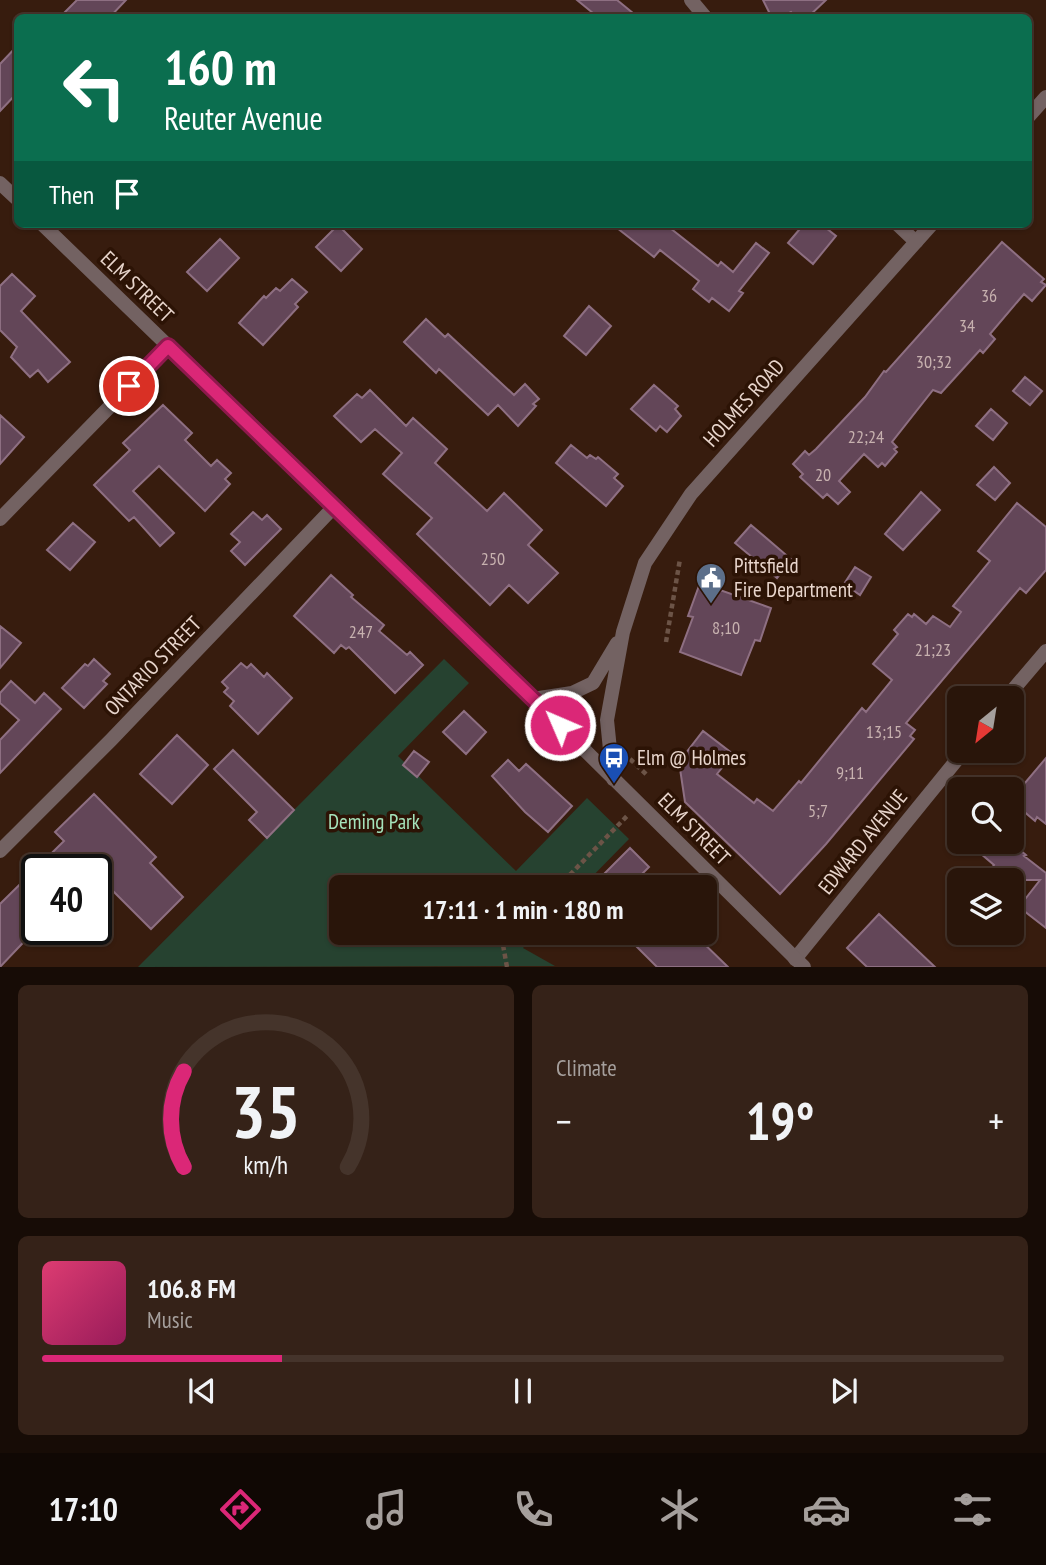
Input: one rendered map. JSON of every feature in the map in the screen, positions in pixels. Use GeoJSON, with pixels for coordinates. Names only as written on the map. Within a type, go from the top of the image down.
{"type":"FeatureCollection","features":[{"type":"Feature","properties":{"kind":"street"},"geometry":{"type":"LineString","coordinates":[[691,0],[703,14]]}},
{"type":"Feature","properties":{"kind":"street"},"geometry":{"type":"LineString","coordinates":[[1032,113],[1046,97]]}},
{"type":"Feature","properties":{"kind":"street"},"geometry":{"type":"LineString","coordinates":[[0,183],[14,196]]}},
{"type":"Feature","properties":{"kind":"street","name":"ELM STREET"},"geometry":{"type":"LineString","coordinates":[[46,228],[533,699],[797,964]]}},
{"type":"Feature","properties":{"kind":"street"},"geometry":{"type":"LineString","coordinates":[[901,228],[916,242]]}},
{"type":"Feature","properties":{"kind":"street","name":"HOLMES ROAD"},"geometry":{"type":"LineString","coordinates":[[613,779],[607,720],[622,632],[645,563],[691,494],[928,228]]}},
{"type":"Feature","properties":{"kind":"street"},"geometry":{"type":"LineString","coordinates":[[0,519],[168,346]]}},
{"type":"Feature","properties":{"kind":"street","name":"ONTARIO STREET"},"geometry":{"type":"LineString","coordinates":[[0,851],[334,508]]}},
{"type":"Feature","properties":{"kind":"street","name":"HOLMES ROAD"},"geometry":{"type":"LineString","coordinates":[[533,699],[572,693],[593,683],[622,632]]}},
{"type":"Feature","properties":{"kind":"street"},"geometry":{"type":"LineString","coordinates":[[1016,686],[1046,651]]}},
{"type":"Feature","properties":{"kind":"street","name":"EDWARD AVENUE"},"geometry":{"type":"LineString","coordinates":[[797,964],[955,763]]}},
{"type":"Feature","properties":{"kind":"path"},"geometry":{"type":"LineString","coordinates":[[666,642],[680,559]]}},
{"type":"Feature","properties":{"kind":"path"},"geometry":{"type":"LineString","coordinates":[[623,752],[647,775]]}},
{"type":"Feature","properties":{"kind":"path"},"geometry":{"type":"LineString","coordinates":[[570,875],[639,805]]}},
{"type":"Feature","properties":{"kind":"path"},"geometry":{"type":"LineString","coordinates":[[503,945],[507,967]]}},
{"type":"Feature","properties":{"kind":"green space","name":"Deming Park"},"geometry":{"type":"Polygon","coordinates":[[[444,659],[469,683],[398,756],[516,871],[587,798],[629,839],[594,875],[329,875],[329,945],[526,945],[523,948],[555,966],[138,967],[444,659]]]}},
{"type":"Feature","properties":{"kind":"building"},"geometry":{"type":"Polygon","coordinates":[[[77,0],[126,0],[113,14],[63,14],[77,0]]]}},
{"type":"Feature","properties":{"kind":"building"},"geometry":{"type":"Polygon","coordinates":[[[577,0],[617,0],[634,14],[594,14],[577,0]]]}},
{"type":"Feature","properties":{"kind":"building"},"geometry":{"type":"Polygon","coordinates":[[[763,0],[826,0],[811,14],[770,14],[763,0]]]}},
{"type":"Feature","properties":{"kind":"building"},"geometry":{"type":"Polygon","coordinates":[[[14,49],[14,96],[0,111],[0,64],[14,49]]]}},
{"type":"Feature","properties":{"kind":"building"},"geometry":{"type":"Polygon","coordinates":[[[335,228],[341,228],[362,249],[341,271],[316,247],[335,228]]]}},
{"type":"Feature","properties":{"kind":"building"},"geometry":{"type":"Polygon","coordinates":[[[617,228],[670,228],[718,266],[721,262],[733,272],[756,243],[769,253],[739,291],[743,293],[729,311],[712,298],[709,302],[693,289],[699,281],[660,250],[654,257],[617,228]]]}},
{"type":"Feature","properties":{"kind":"building"},"geometry":{"type":"Polygon","coordinates":[[[801,228],[826,228],[836,236],[813,264],[788,243],[801,228]]]}},
{"type":"Feature","properties":{"kind":"building"},"geometry":{"type":"Polygon","coordinates":[[[220,239],[239,258],[207,291],[187,272],[220,239]]]}},
{"type":"Feature","properties":{"kind":"building"},"geometry":{"type":"Polygon","coordinates":[[[1002,242],[1044,279],[1041,282],[1046,285],[1032,301],[1024,294],[990,334],[995,339],[983,353],[980,350],[941,393],[933,390],[892,442],[897,447],[894,449],[897,452],[885,466],[882,463],[878,467],[864,454],[839,481],[850,492],[838,504],[827,494],[823,498],[800,477],[803,474],[793,464],[805,451],[809,455],[816,449],[865,397],[884,371],[886,372],[1002,242]]]}},
{"type":"Feature","properties":{"kind":"building"},"geometry":{"type":"Polygon","coordinates":[[[12,274],[35,296],[21,311],[70,362],[48,382],[38,370],[30,377],[11,357],[17,347],[0,330],[0,286],[12,274]]]}},
{"type":"Feature","properties":{"kind":"building"},"geometry":{"type":"Polygon","coordinates":[[[292,279],[307,292],[295,304],[298,307],[263,345],[239,323],[264,296],[266,298],[276,288],[280,291],[292,279]]]}},
{"type":"Feature","properties":{"kind":"building"},"geometry":{"type":"Polygon","coordinates":[[[589,306],[611,326],[586,355],[564,336],[589,306]]]}},
{"type":"Feature","properties":{"kind":"building"},"geometry":{"type":"Polygon","coordinates":[[[426,319],[445,337],[448,334],[514,395],[525,384],[539,399],[518,426],[498,405],[488,415],[439,369],[436,373],[404,342],[426,319]]]}},
{"type":"Feature","properties":{"kind":"building"},"geometry":{"type":"Polygon","coordinates":[[[1025,377],[1042,391],[1030,405],[1013,391],[1025,377]]]}},
{"type":"Feature","properties":{"kind":"building"},"geometry":{"type":"Polygon","coordinates":[[[654,385],[678,406],[675,409],[681,416],[667,432],[660,426],[656,431],[631,409],[654,385]]]}},
{"type":"Feature","properties":{"kind":"building"},"geometry":{"type":"Polygon","coordinates":[[[370,390],[406,426],[413,418],[447,449],[435,463],[487,511],[504,493],[542,530],[528,545],[558,573],[528,603],[509,585],[490,605],[417,534],[432,518],[383,474],[402,453],[375,429],[361,442],[334,416],[357,394],[362,398],[370,390]]]}},
{"type":"Feature","properties":{"kind":"building"},"geometry":{"type":"Polygon","coordinates":[[[163,405],[192,433],[185,440],[211,466],[217,460],[231,473],[225,479],[230,484],[205,511],[159,466],[133,491],[174,533],[160,546],[134,517],[129,521],[94,485],[130,450],[123,443],[163,405]]]}},
{"type":"Feature","properties":{"kind":"building"},"geometry":{"type":"Polygon","coordinates":[[[991,409],[1007,423],[993,440],[976,426],[991,409]]]}},
{"type":"Feature","properties":{"kind":"building"},"geometry":{"type":"Polygon","coordinates":[[[0,415],[24,437],[0,464],[0,415]]]}},
{"type":"Feature","properties":{"kind":"building"},"geometry":{"type":"Polygon","coordinates":[[[571,445],[587,458],[590,455],[596,459],[598,457],[618,474],[614,478],[623,486],[606,506],[556,463],[571,445]]]}},
{"type":"Feature","properties":{"kind":"building"},"geometry":{"type":"Polygon","coordinates":[[[994,467],[1010,483],[995,500],[977,485],[994,467]]]}},
{"type":"Feature","properties":{"kind":"building"},"geometry":{"type":"Polygon","coordinates":[[[921,492],[940,510],[903,550],[885,534],[921,492]]]}},
{"type":"Feature","properties":{"kind":"building"},"geometry":{"type":"Polygon","coordinates":[[[1017,503],[1046,527],[1046,570],[1026,593],[1020,588],[906,723],[915,730],[910,736],[914,739],[780,894],[685,802],[679,762],[703,731],[733,754],[717,774],[754,803],[757,799],[773,811],[799,781],[801,783],[862,708],[866,712],[892,680],[873,664],[898,634],[894,630],[908,614],[912,617],[914,614],[926,624],[933,616],[950,627],[961,612],[953,606],[990,561],[978,551],[1017,503]]]}},
{"type":"Feature","properties":{"kind":"building"},"geometry":{"type":"Polygon","coordinates":[[[253,512],[262,520],[267,515],[281,529],[245,565],[231,551],[240,542],[231,534],[253,512]]]}},
{"type":"Feature","properties":{"kind":"building"},"geometry":{"type":"Polygon","coordinates":[[[73,523],[95,542],[70,570],[47,550],[73,523]]]}},
{"type":"Feature","properties":{"kind":"building"},"geometry":{"type":"Polygon","coordinates":[[[751,525],[792,560],[777,578],[735,543],[751,525]]]}},
{"type":"Feature","properties":{"kind":"building"},"geometry":{"type":"Polygon","coordinates":[[[855,567],[871,577],[860,595],[844,584],[855,567]]]}},
{"type":"Feature","properties":{"kind":"building"},"geometry":{"type":"Polygon","coordinates":[[[331,575],[353,595],[351,597],[384,625],[379,631],[407,655],[410,652],[423,665],[395,693],[349,647],[346,649],[341,645],[334,653],[294,616],[331,575]]]}},
{"type":"Feature","properties":{"kind":"building"},"geometry":{"type":"Polygon","coordinates":[[[700,583],[771,608],[760,641],[755,640],[741,675],[680,652],[693,617],[688,616],[700,583]]]}},
{"type":"Feature","properties":{"kind":"building"},"geometry":{"type":"Polygon","coordinates":[[[0,626],[21,643],[0,668],[0,626]]]}},
{"type":"Feature","properties":{"kind":"building"},"geometry":{"type":"Polygon","coordinates":[[[94,659],[110,674],[103,681],[107,684],[84,708],[62,688],[85,664],[88,666],[94,659]]]}},
{"type":"Feature","properties":{"kind":"building"},"geometry":{"type":"Polygon","coordinates":[[[241,663],[247,668],[251,664],[264,677],[267,673],[292,698],[258,734],[230,706],[234,701],[224,692],[228,688],[222,682],[241,663]]]}},
{"type":"Feature","properties":{"kind":"building"},"geometry":{"type":"Polygon","coordinates":[[[11,681],[35,703],[44,693],[61,709],[0,773],[0,740],[19,720],[0,703],[0,693],[11,681]]]}},
{"type":"Feature","properties":{"kind":"building"},"geometry":{"type":"Polygon","coordinates":[[[464,711],[486,732],[466,754],[443,732],[464,711]]]}},
{"type":"Feature","properties":{"kind":"building"},"geometry":{"type":"Polygon","coordinates":[[[177,735],[208,765],[172,804],[140,774],[177,735]]]}},
{"type":"Feature","properties":{"kind":"building"},"geometry":{"type":"Polygon","coordinates":[[[233,750],[294,810],[267,838],[249,820],[257,812],[214,769],[233,750]]]}},
{"type":"Feature","properties":{"kind":"building"},"geometry":{"type":"Polygon","coordinates":[[[414,751],[429,762],[417,777],[403,765],[414,751]]]}},
{"type":"Feature","properties":{"kind":"building"},"geometry":{"type":"Polygon","coordinates":[[[1046,758],[1046,824],[1037,817],[1035,821],[1024,812],[1024,784],[1046,758]]]}},
{"type":"Feature","properties":{"kind":"building"},"geometry":{"type":"Polygon","coordinates":[[[508,760],[519,771],[526,764],[572,806],[548,832],[525,812],[492,776],[508,760]]]}},
{"type":"Feature","properties":{"kind":"building"},"geometry":{"type":"Polygon","coordinates":[[[94,794],[156,857],[150,863],[183,897],[151,929],[112,890],[112,854],[51,854],[64,841],[55,832],[94,794]]]}},
{"type":"Feature","properties":{"kind":"building"},"geometry":{"type":"Polygon","coordinates":[[[630,848],[649,867],[641,875],[603,875],[630,848]]]}},
{"type":"Feature","properties":{"kind":"building"},"geometry":{"type":"Polygon","coordinates":[[[1024,853],[1046,873],[1046,928],[1024,911],[1024,901],[1040,880],[1024,880],[1024,868],[992,868],[994,865],[981,854],[1024,853]]]}},
{"type":"Feature","properties":{"kind":"building"},"geometry":{"type":"Polygon","coordinates":[[[21,883],[21,945],[0,967],[0,904],[21,883]]]}},
{"type":"Feature","properties":{"kind":"building"},"geometry":{"type":"Polygon","coordinates":[[[879,914],[935,967],[867,967],[847,948],[879,914]]]}},
{"type":"Feature","properties":{"kind":"building"},"geometry":{"type":"Polygon","coordinates":[[[635,945],[705,945],[728,967],[657,967],[635,945]]]}},
{"type":"Feature","properties":{"kind":"place","name":"Pittsfield Fire Department"},"geometry":{"type":"Point","coordinates":[711,605]}},
{"type":"Feature","properties":{"kind":"place","name":"Elm @ Holmes"},"geometry":{"type":"Point","coordinates":[614,785]}},
{"type":"Feature","properties":{"kind":"route"},"geometry":{"type":"LineString","coordinates":[[129,386],[168,346],[560,725]]}}]}
